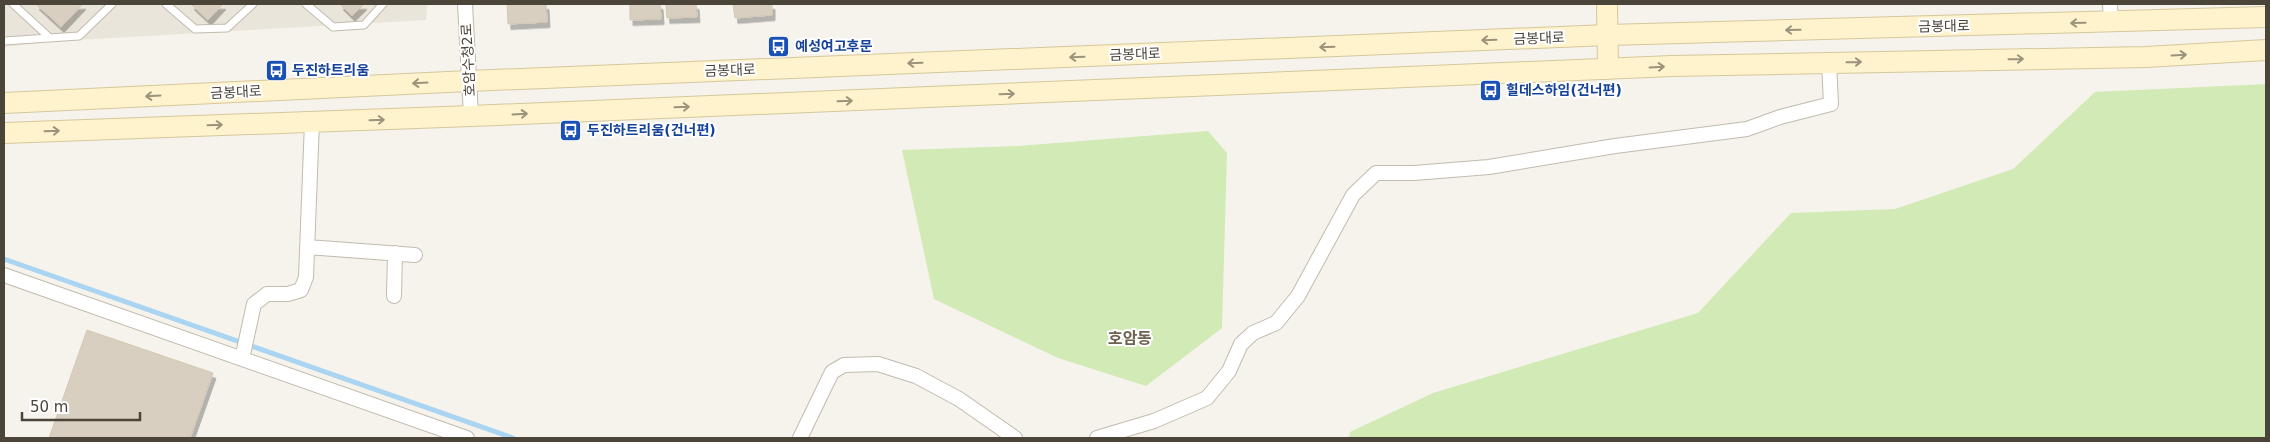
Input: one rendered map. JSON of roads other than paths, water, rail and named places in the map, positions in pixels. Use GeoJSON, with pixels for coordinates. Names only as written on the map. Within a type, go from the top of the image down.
{"type":"FeatureCollection","features":[{"type":"Feature","properties":{"kind":"street","name":"호암수청2로"},"geometry":{"type":"LineString","coordinates":[[465,4],[471,116]]}},
{"type":"Feature","properties":{"kind":"street"},"geometry":{"type":"LineString","coordinates":[[1606,4],[1608,69]]}},
{"type":"Feature","properties":{"kind":"street","name":"금봉대로"},"geometry":{"type":"LineString","coordinates":[[4,103],[469,81],[2110,13],[2266,17]]}},
{"type":"Feature","properties":{"kind":"street"},"geometry":{"type":"LineString","coordinates":[[4,133],[471,116],[1608,69],[2146,57],[2266,50]]}},
{"type":"Feature","properties":{"kind":"street"},"geometry":{"type":"LineString","coordinates":[[1097,438],[1154,421],[1208,398],[1229,371],[1241,344],[1253,333],[1276,324],[1298,296],[1353,195],[1376,173],[1414,173],[1489,167],[1615,146],[1747,129],[1780,117],[1831,104],[1829,63]]}},
{"type":"Feature","properties":{"kind":"street"},"geometry":{"type":"LineString","coordinates":[[242,359],[254,304],[267,294],[288,294],[301,290],[306,277],[312,122]]}},
{"type":"Feature","properties":{"kind":"street"},"geometry":{"type":"LineString","coordinates":[[308,248],[416,255]]}},
{"type":"Feature","properties":{"kind":"street"},"geometry":{"type":"LineString","coordinates":[[394,296],[395,253]]}},
{"type":"Feature","properties":{"kind":"street"},"geometry":{"type":"LineString","coordinates":[[4,274],[467,438]]}},
{"type":"Feature","properties":{"kind":"street"},"geometry":{"type":"LineString","coordinates":[[800,438],[832,372],[844,365],[878,364],[916,376],[959,399],[1015,438]]}},
{"type":"Feature","properties":{"kind":"lane"},"geometry":{"type":"LineString","coordinates":[[13,4],[50,38]]}},
{"type":"Feature","properties":{"kind":"lane"},"geometry":{"type":"LineString","coordinates":[[4,41],[79,36],[112,4]]}},
{"type":"Feature","properties":{"kind":"lane"},"geometry":{"type":"LineString","coordinates":[[166,4],[195,29],[226,28],[253,4]]}},
{"type":"Feature","properties":{"kind":"lane"},"geometry":{"type":"LineString","coordinates":[[306,4],[333,27],[364,25],[383,4]]}},
{"type":"Feature","properties":{"kind":"waterway"},"geometry":{"type":"LineString","coordinates":[[4,259],[513,438]]}},
{"type":"Feature","properties":{"kind":"place","name":"예성여고후문"},"geometry":{"type":"Point","coordinates":[779,46]}},
{"type":"Feature","properties":{"kind":"place","name":"두진하트리움"},"geometry":{"type":"Point","coordinates":[276,70]}},
{"type":"Feature","properties":{"kind":"place","name":"힐데스하임(건너편)"},"geometry":{"type":"Point","coordinates":[1490,90]}},
{"type":"Feature","properties":{"kind":"place","name":"두진하트리움(건너편)"},"geometry":{"type":"Point","coordinates":[571,130]}},
{"type":"Feature","properties":{"kind":"district","name":"호암동"},"geometry":{"type":"Point","coordinates":[1130,338]}}]}
